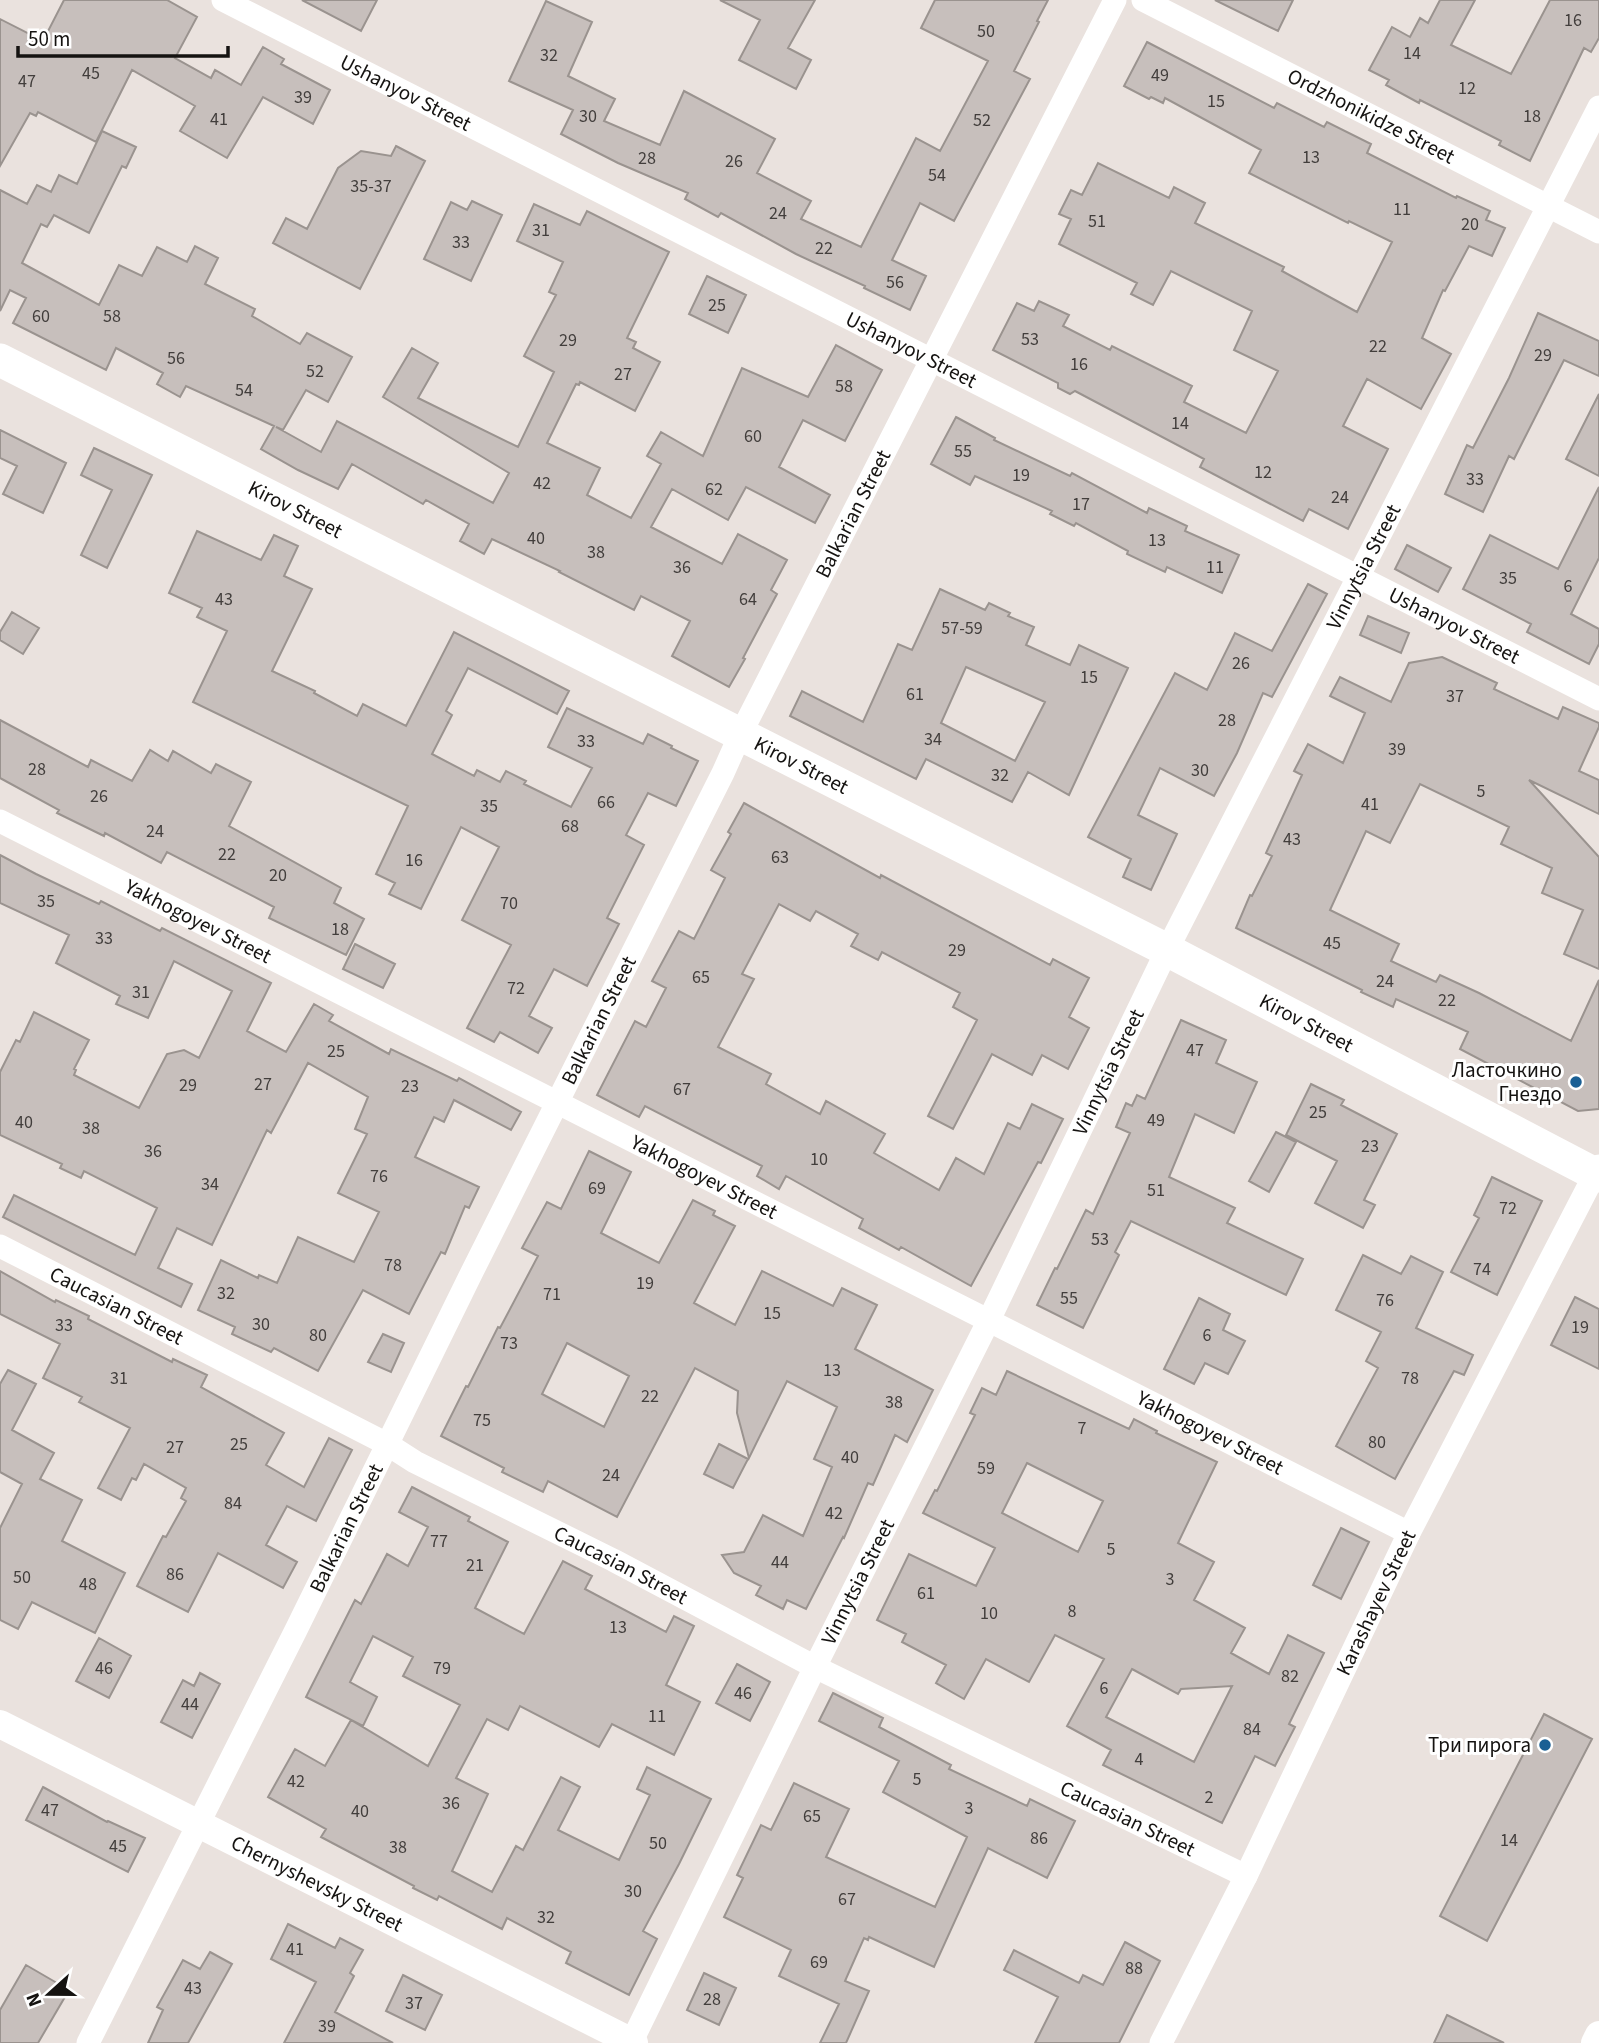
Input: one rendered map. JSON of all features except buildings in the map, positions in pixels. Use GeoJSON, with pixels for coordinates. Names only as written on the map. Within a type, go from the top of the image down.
{"type":"FeatureCollection","features":[{"type":"Feature","properties":{"kind":"main road","name":"Kirov Street"},"geometry":{"type":"LineString","coordinates":[[0,360],[1167,950],[1598,1172]]}},
{"type":"Feature","properties":{"kind":"street","name":"Ushanyov Street"},"geometry":{"type":"LineString","coordinates":[[223,0],[1599,699]]}},
{"type":"Feature","properties":{"kind":"street","name":"Balkarian Street"},"geometry":{"type":"LineString","coordinates":[[88,2043],[740,735],[1115,0]]}},
{"type":"Feature","properties":{"kind":"street","name":"Ordzhonikidze Street"},"geometry":{"type":"LineString","coordinates":[[1143,0],[1599,232]]}},
{"type":"Feature","properties":{"kind":"street","name":"Vinnytsia Street"},"geometry":{"type":"LineString","coordinates":[[632,2043],[988,1322],[1167,950],[1599,107]]}},
{"type":"Feature","properties":{"kind":"street","name":"Yakhogoyev Street"},"geometry":{"type":"LineString","coordinates":[[0,821],[1409,1533]]}},
{"type":"Feature","properties":{"kind":"street","name":"Karashaуev Street"},"geometry":{"type":"LineString","coordinates":[[1161,2043],[1246,1875],[1409,1533],[1598,1172]]}},
{"type":"Feature","properties":{"kind":"street","name":"Caucasian Street"},"geometry":{"type":"LineString","coordinates":[[0,1246],[387,1444],[415,1462],[614,1560],[816,1667],[1246,1875]]}},
{"type":"Feature","properties":{"kind":"street","name":"Chernyshevsky Street"},"geometry":{"type":"LineString","coordinates":[[0,1724],[632,2043]]}},
{"type":"Feature","properties":{"kind":"street"},"geometry":{"type":"LineString","coordinates":[[1595,2043],[1599,2035]]}},
{"type":"Feature","properties":{"kind":"place","name":"Ласточкино Гнездо"},"geometry":{"type":"Point","coordinates":[1576,1082]}},
{"type":"Feature","properties":{"kind":"place","name":"Три пирога"},"geometry":{"type":"Point","coordinates":[1545,1745]}}]}
